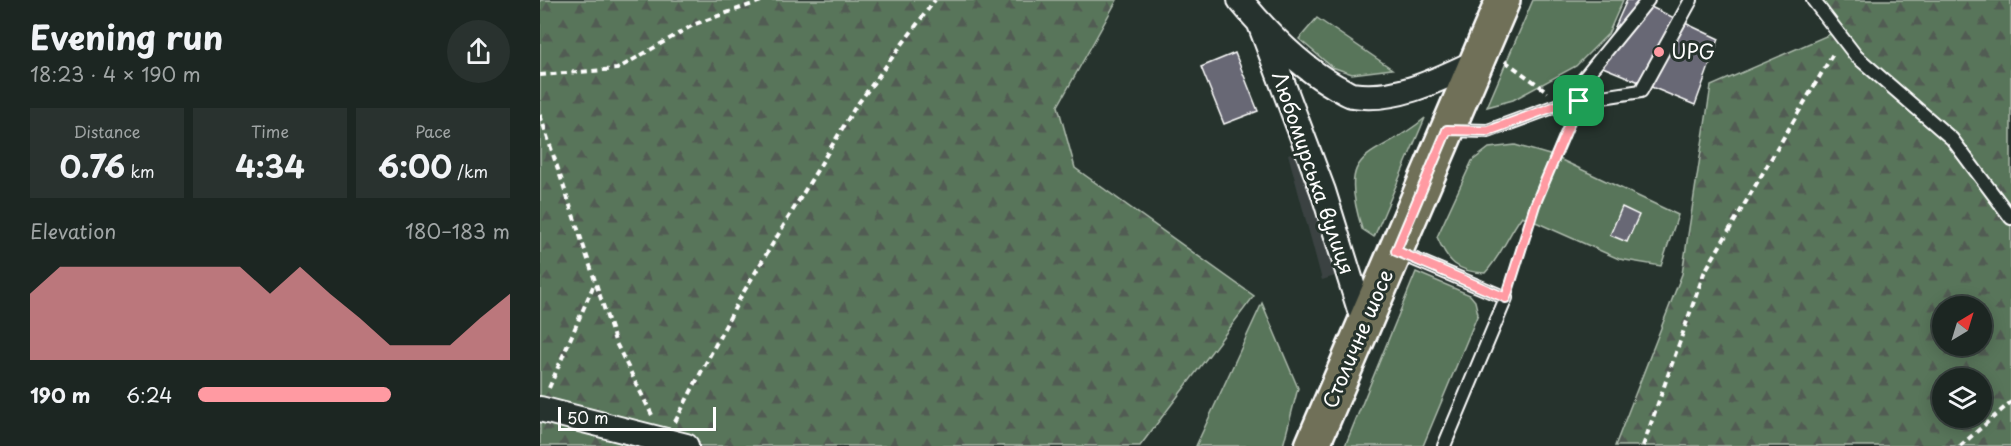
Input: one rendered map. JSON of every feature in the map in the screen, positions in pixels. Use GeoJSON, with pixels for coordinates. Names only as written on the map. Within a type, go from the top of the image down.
{"type":"FeatureCollection","features":[{"type":"Feature","properties":{"kind":"main road","name":"Столичне шосе"},"geometry":{"type":"LineString","coordinates":[[1312,446],[1447,130],[1490,61],[1503,0]]}},
{"type":"Feature","properties":{"kind":"street","name":"Любомирська вулиця"},"geometry":{"type":"LineString","coordinates":[[1240,0],[1260,24],[1316,76],[1351,95],[1387,95],[1432,83],[1490,61]]}},
{"type":"Feature","properties":{"kind":"street","name":"Любомирська вулиця"},"geometry":{"type":"LineString","coordinates":[[1260,24],[1323,191],[1364,323]]}},
{"type":"Feature","properties":{"kind":"street"},"geometry":{"type":"LineString","coordinates":[[542,404],[675,443]]}},
{"type":"Feature","properties":{"kind":"lane"},"geometry":{"type":"LineString","coordinates":[[1564,103],[1648,0]]}},
{"type":"Feature","properties":{"kind":"lane"},"geometry":{"type":"LineString","coordinates":[[1447,130],[1488,131],[1564,103],[1641,91],[1691,0]]}},
{"type":"Feature","properties":{"kind":"lane"},"geometry":{"type":"LineString","coordinates":[[1813,0],[1856,56],[1952,139],[2011,218]]}},
{"type":"Feature","properties":{"kind":"lane"},"geometry":{"type":"LineString","coordinates":[[1396,251],[1506,298],[1444,446]]}},
{"type":"Feature","properties":{"kind":"path"},"geometry":{"type":"LineString","coordinates":[[540,75],[617,69],[695,24],[764,0]]}},
{"type":"Feature","properties":{"kind":"path"},"geometry":{"type":"LineString","coordinates":[[675,443],[740,298],[854,109],[935,0]]}},
{"type":"Feature","properties":{"kind":"path"},"geometry":{"type":"LineString","coordinates":[[1643,446],[1704,273],[1842,39]]}},
{"type":"Feature","properties":{"kind":"path"},"geometry":{"type":"LineString","coordinates":[[1490,61],[1564,103]]}},
{"type":"Feature","properties":{"kind":"path"},"geometry":{"type":"LineString","coordinates":[[1506,298],[1535,205],[1579,101]]}},
{"type":"Feature","properties":{"kind":"path"},"geometry":{"type":"LineString","coordinates":[[540,115],[615,341],[675,443]]}},
{"type":"Feature","properties":{"kind":"path"},"geometry":{"type":"LineString","coordinates":[[542,404],[595,282]]}},
{"type":"Feature","properties":{"kind":"path"},"geometry":{"type":"LineString","coordinates":[[1960,446],[2011,402]]}},
{"type":"Feature","properties":{"kind":"shaded area"},"geometry":{"type":"Polygon","coordinates":[[[1301,150],[1335,276],[1322,280],[1288,154],[1301,150]]]}},
{"type":"Feature","properties":{"kind":"green space"},"geometry":{"type":"Polygon","coordinates":[[[540,0],[1117,0],[1058,106],[1075,168],[1254,296],[1140,446],[540,446],[540,0]]]}},
{"type":"Feature","properties":{"kind":"green space"},"geometry":{"type":"Polygon","coordinates":[[[1533,0],[1623,0],[1608,34],[1576,66],[1513,100],[1487,107],[1533,0]]]}},
{"type":"Feature","properties":{"kind":"green space"},"geometry":{"type":"Polygon","coordinates":[[[1815,0],[2011,0],[2011,446],[1615,446],[1682,274],[1711,86],[1833,33],[1815,0]]]}},
{"type":"Feature","properties":{"kind":"green space"},"geometry":{"type":"Polygon","coordinates":[[[1317,18],[1392,69],[1352,74],[1332,67],[1299,39],[1317,18]]]}},
{"type":"Feature","properties":{"kind":"green space"},"geometry":{"type":"Polygon","coordinates":[[[1425,118],[1374,237],[1362,229],[1355,202],[1353,182],[1357,168],[1365,158],[1425,118]]]}},
{"type":"Feature","properties":{"kind":"green space"},"geometry":{"type":"Polygon","coordinates":[[[1515,145],[1553,156],[1678,215],[1661,266],[1619,259],[1522,216],[1496,260],[1485,273],[1460,268],[1455,264],[1445,253],[1437,237],[1472,161],[1489,148],[1515,145]]]}},
{"type":"Feature","properties":{"kind":"green space"},"geometry":{"type":"Polygon","coordinates":[[[1416,272],[1470,295],[1475,301],[1478,314],[1423,446],[1345,446],[1416,272]]]}},
{"type":"Feature","properties":{"kind":"green space"},"geometry":{"type":"Polygon","coordinates":[[[1262,303],[1298,388],[1283,446],[1196,446],[1262,303]]]}},
{"type":"Feature","properties":{"kind":"building","name":"UPG"},"geometry":{"type":"Polygon","coordinates":[[[1627,0],[1636,0],[1719,39],[1695,105],[1598,65],[1627,0]]]}},
{"type":"Feature","properties":{"kind":"building"},"geometry":{"type":"Polygon","coordinates":[[[1235,53],[1258,111],[1224,124],[1201,67],[1235,53]]]}},
{"type":"Feature","properties":{"kind":"building"},"geometry":{"type":"Polygon","coordinates":[[[1622,207],[1639,215],[1627,242],[1610,235],[1622,207]]]}},
{"type":"Feature","properties":{"kind":"place","name":"UPG"},"geometry":{"type":"Point","coordinates":[1659,52]}},
{"type":"Feature","properties":{"kind":"route"},"geometry":{"type":"LineString","coordinates":[[1579,101],[1535,205],[1506,298],[1396,251],[1447,130],[1488,131],[1564,103],[1579,101]]}}]}
